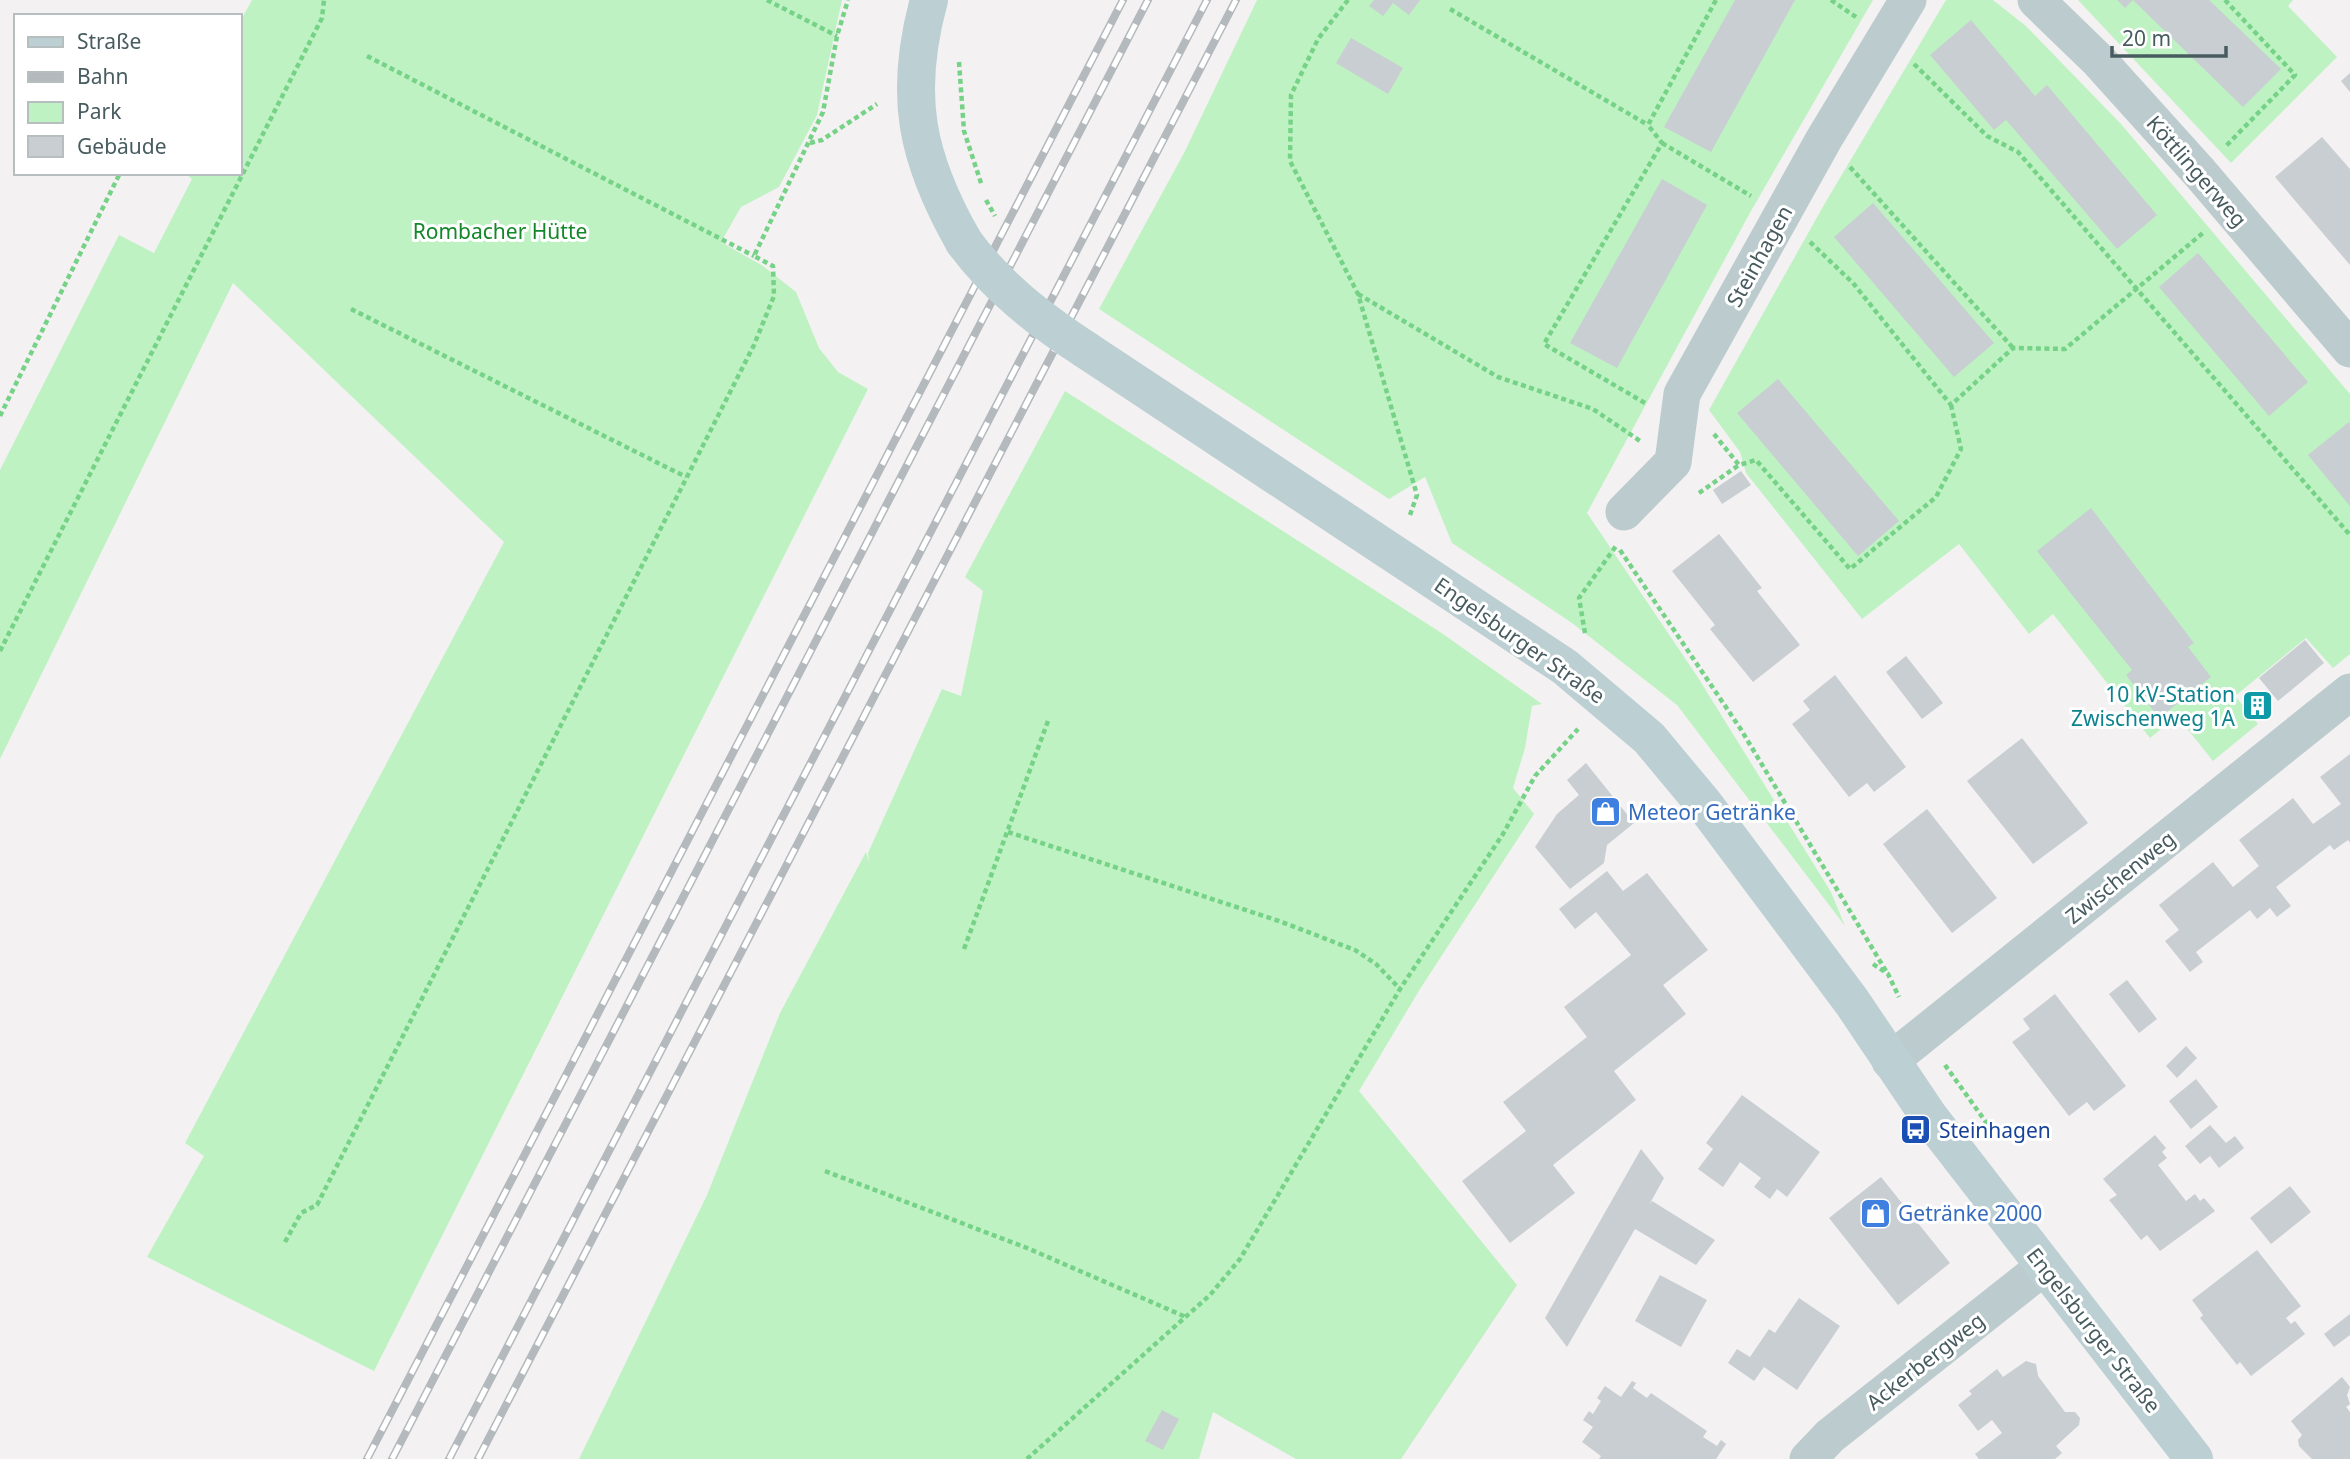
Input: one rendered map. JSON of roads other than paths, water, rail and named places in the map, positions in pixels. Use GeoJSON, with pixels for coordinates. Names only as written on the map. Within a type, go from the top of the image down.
{"type":"FeatureCollection","features":[{"type":"Feature","properties":{"kind":"street","name":"Engelsburger Straße"},"geometry":{"type":"LineString","coordinates":[[929,0],[918,41],[914,80],[922,150],[942,204],[964,242],[986,271],[1015,300],[1086,350],[1565,667],[1649,738],[1704,804],[1852,1002],[1890,1061],[2194,1459]]}},
{"type":"Feature","properties":{"kind":"street","name":"Steinhagen"},"geometry":{"type":"LineString","coordinates":[[1617,531],[1673,463],[1679,407],[1824,139],[1908,0]]}},
{"type":"Feature","properties":{"kind":"street","name":"Köttlingerweg"},"geometry":{"type":"LineString","coordinates":[[2036,0],[2099,61],[2200,173],[2350,349]]}},
{"type":"Feature","properties":{"kind":"street","name":"Zwischenweg"},"geometry":{"type":"LineString","coordinates":[[1890,1061],[2350,692]]}},
{"type":"Feature","properties":{"kind":"street","name":"Ackerbergweg"},"geometry":{"type":"LineString","coordinates":[[1808,1459],[1830,1436],[2045,1266]]}},
{"type":"Feature","properties":{"kind":"railway"},"geometry":{"type":"LineString","coordinates":[[367,1459],[1123,0]]}},
{"type":"Feature","properties":{"kind":"railway"},"geometry":{"type":"LineString","coordinates":[[392,1459],[1148,0]]}},
{"type":"Feature","properties":{"kind":"railway"},"geometry":{"type":"LineString","coordinates":[[449,1459],[1207,0]]}},
{"type":"Feature","properties":{"kind":"railway"},"geometry":{"type":"LineString","coordinates":[[478,1459],[1236,0]]}},
{"type":"Feature","properties":{"kind":"place","name":"10 kV-Station Zwischenweg 1A"},"geometry":{"type":"Point","coordinates":[2258,706]}},
{"type":"Feature","properties":{"kind":"place","name":"Meteor Getränke"},"geometry":{"type":"Point","coordinates":[1605,812]}},
{"type":"Feature","properties":{"kind":"place","name":"Steinhagen"},"geometry":{"type":"Point","coordinates":[1916,1130]}},
{"type":"Feature","properties":{"kind":"place","name":"Getränke 2000"},"geometry":{"type":"Point","coordinates":[1875,1213]}},
{"type":"Feature","properties":{"kind":"park label","name":"Rombacher Hütte"},"geometry":{"type":"Point","coordinates":[500,231]}}]}
